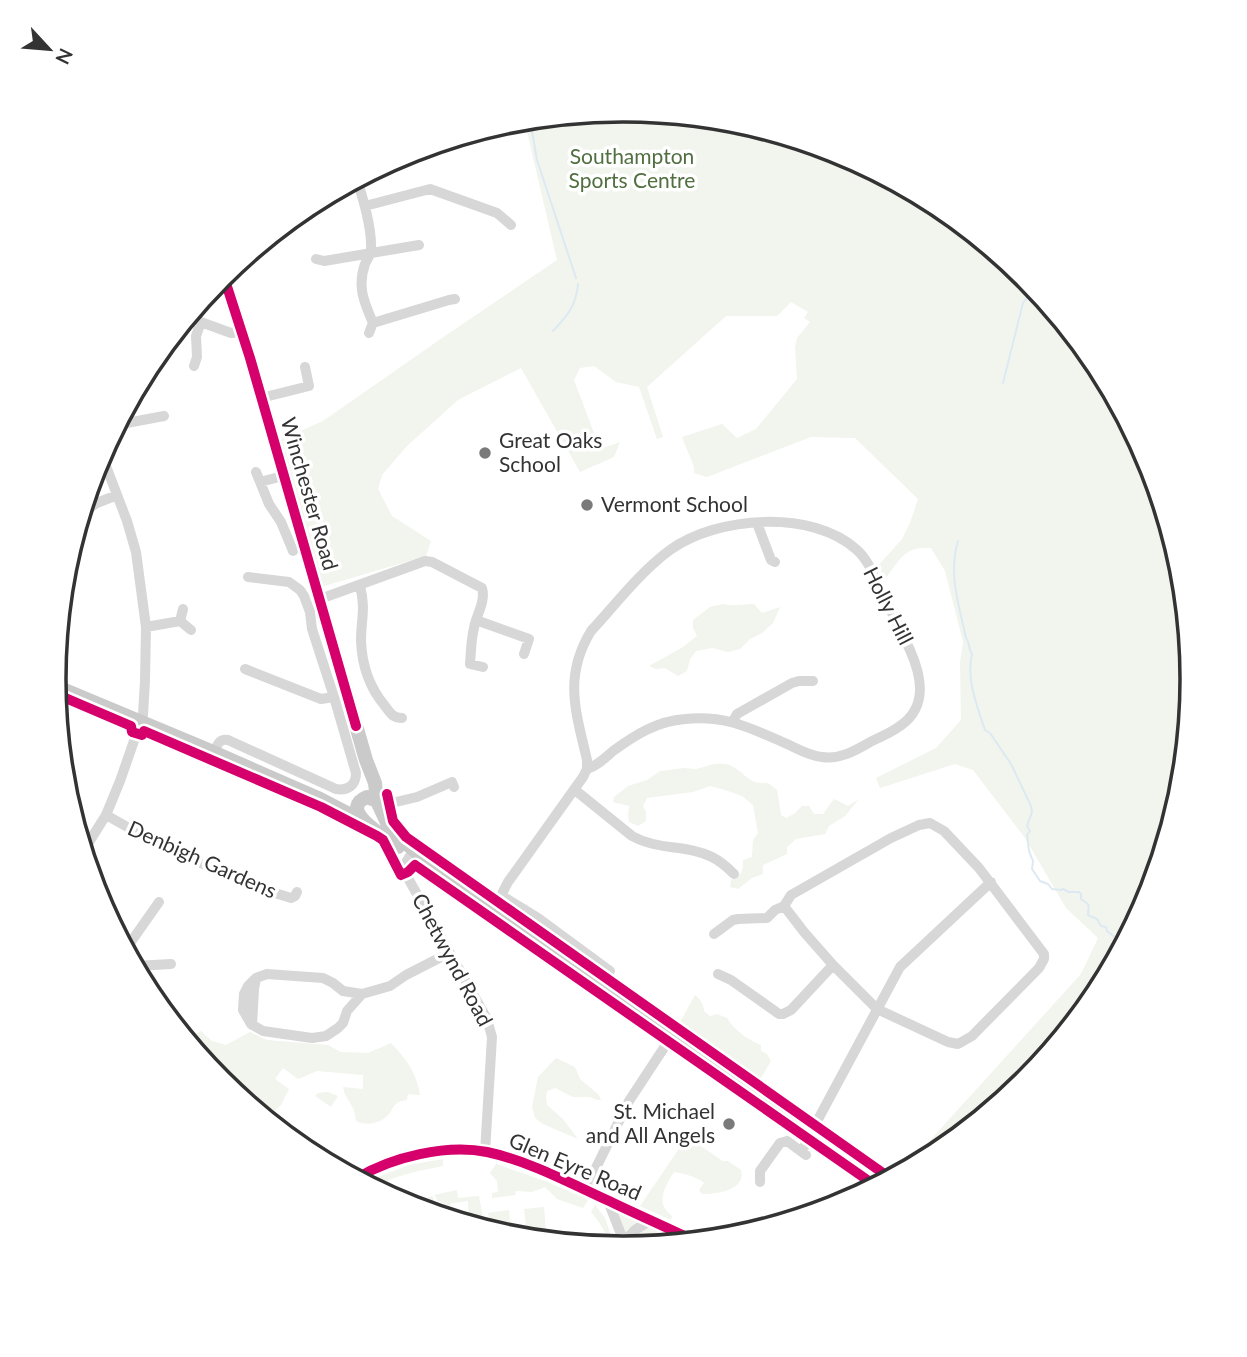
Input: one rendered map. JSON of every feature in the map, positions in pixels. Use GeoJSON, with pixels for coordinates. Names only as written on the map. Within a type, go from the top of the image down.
{"type":"FeatureCollection","features":[{"type":"Feature","properties":{"kind":"main road","name":"Winchester Road"},"geometry":{"type":"LineString","coordinates":[[227,288],[375,783],[379,805]]}},
{"type":"Feature","properties":{"kind":"main road"},"geometry":{"type":"LineString","coordinates":[[67,691],[214,752],[347,813],[372,819],[378,816],[379,805]]}},
{"type":"Feature","properties":{"kind":"main road","name":"Winchester Road"},"geometry":{"type":"LineString","coordinates":[[360,801],[366,760]]}},
{"type":"Feature","properties":{"kind":"main road"},"geometry":{"type":"LineString","coordinates":[[320,799],[347,802],[371,797],[379,805],[395,834],[441,872]]}},
{"type":"Feature","properties":{"kind":"main road"},"geometry":{"type":"LineString","coordinates":[[360,801],[357,811],[367,824],[410,856],[498,902],[673,1034],[875,1176]]}},
{"type":"Feature","properties":{"kind":"street"},"geometry":{"type":"LineString","coordinates":[[360,188],[371,252],[362,280],[362,298],[371,328],[410,310],[455,299]]}},
{"type":"Feature","properties":{"kind":"street"},"geometry":{"type":"LineString","coordinates":[[365,206],[430,189],[497,213],[511,225]]}},
{"type":"Feature","properties":{"kind":"street"},"geometry":{"type":"LineString","coordinates":[[316,259],[324,261],[419,245]]}},
{"type":"Feature","properties":{"kind":"street"},"geometry":{"type":"LineString","coordinates":[[197,321],[231,333],[242,332]]}},
{"type":"Feature","properties":{"kind":"street"},"geometry":{"type":"LineString","coordinates":[[198,361],[196,336],[201,322]]}},
{"type":"Feature","properties":{"kind":"street"},"geometry":{"type":"LineString","coordinates":[[261,398],[310,390],[305,367]]}},
{"type":"Feature","properties":{"kind":"street"},"geometry":{"type":"LineString","coordinates":[[129,423],[164,416]]}},
{"type":"Feature","properties":{"kind":"street"},"geometry":{"type":"LineString","coordinates":[[90,840],[106,816],[141,721],[145,681],[146,626],[134,544],[107,469]]}},
{"type":"Feature","properties":{"kind":"street"},"geometry":{"type":"LineString","coordinates":[[284,476],[258,477],[269,504],[281,522],[289,547]]}},
{"type":"Feature","properties":{"kind":"street"},"geometry":{"type":"LineString","coordinates":[[94,505],[117,495]]}},
{"type":"Feature","properties":{"kind":"street"},"geometry":{"type":"LineString","coordinates":[[757,523],[771,560],[775,562]]}},
{"type":"Feature","properties":{"kind":"street","name":"Holly Hill"},"geometry":{"type":"LineString","coordinates":[[498,902],[508,882],[575,790],[587,769],[573,691],[577,665],[586,641],[650,567],[684,542],[717,530],[757,523],[802,524],[827,533],[857,550],[872,574],[917,665],[921,694],[914,712],[899,727],[851,752],[830,758],[810,754],[733,721],[715,718],[684,719],[654,726],[587,769]]}},
{"type":"Feature","properties":{"kind":"street"},"geometry":{"type":"LineString","coordinates":[[320,599],[425,561],[432,562],[482,588],[483,600],[476,620],[470,664],[483,667]]}},
{"type":"Feature","properties":{"kind":"street"},"geometry":{"type":"LineString","coordinates":[[214,752],[220,741],[225,739],[336,789],[352,786],[356,778],[304,596],[294,585],[248,577]]}},
{"type":"Feature","properties":{"kind":"street"},"geometry":{"type":"LineString","coordinates":[[360,586],[364,601],[362,653],[368,680],[375,695],[392,716],[402,718]]}},
{"type":"Feature","properties":{"kind":"street"},"geometry":{"type":"LineString","coordinates":[[146,626],[182,615],[191,630]]}},
{"type":"Feature","properties":{"kind":"street"},"geometry":{"type":"LineString","coordinates":[[476,620],[529,639],[524,654]]}},
{"type":"Feature","properties":{"kind":"street"},"geometry":{"type":"LineString","coordinates":[[315,639],[330,635]]}},
{"type":"Feature","properties":{"kind":"street"},"geometry":{"type":"LineString","coordinates":[[245,669],[321,699],[334,697]]}},
{"type":"Feature","properties":{"kind":"street"},"geometry":{"type":"LineString","coordinates":[[733,721],[737,714],[792,683],[813,681]]}},
{"type":"Feature","properties":{"kind":"street"},"geometry":{"type":"LineString","coordinates":[[379,805],[417,797],[453,782]]}},
{"type":"Feature","properties":{"kind":"street"},"geometry":{"type":"LineString","coordinates":[[575,790],[632,836],[656,846],[701,853],[723,864],[734,874]]}},
{"type":"Feature","properties":{"kind":"street","name":"Denbigh Gardens"},"geometry":{"type":"LineString","coordinates":[[106,816],[154,842],[262,889],[291,898],[297,892]]}},
{"type":"Feature","properties":{"kind":"street"},"geometry":{"type":"LineString","coordinates":[[720,932],[733,920],[769,921],[775,910],[784,906],[791,895],[891,838],[925,824],[935,825],[944,831],[973,862],[1041,948],[1044,959],[1039,968],[972,1036],[958,1044],[948,1042],[877,1009],[833,965],[784,906]]}},
{"type":"Feature","properties":{"kind":"street","name":"Chetwynd Road"},"geometry":{"type":"LineString","coordinates":[[410,856],[404,871],[490,1028],[492,1037],[485,1152]]}},
{"type":"Feature","properties":{"kind":"street"},"geometry":{"type":"LineString","coordinates":[[760,1182],[760,1171],[780,1143],[787,1141],[804,1153],[815,1125],[900,967],[990,882]]}},
{"type":"Feature","properties":{"kind":"street"},"geometry":{"type":"LineString","coordinates":[[132,940],[159,902]]}},
{"type":"Feature","properties":{"kind":"street"},"geometry":{"type":"LineString","coordinates":[[498,902],[538,918],[610,971]]}},
{"type":"Feature","properties":{"kind":"street"},"geometry":{"type":"LineString","coordinates":[[367,992],[347,1011],[338,1028],[319,1038],[268,1033],[252,1025],[256,978],[273,973],[323,978],[343,991],[367,992],[390,986],[449,953]]}},
{"type":"Feature","properties":{"kind":"street"},"geometry":{"type":"LineString","coordinates":[[146,965],[171,964]]}},
{"type":"Feature","properties":{"kind":"street"},"geometry":{"type":"LineString","coordinates":[[718,974],[732,980],[779,1014],[783,1014],[792,1010],[833,965]]}},
{"type":"Feature","properties":{"kind":"street"},"geometry":{"type":"LineString","coordinates":[[343,991],[347,1011]]}},
{"type":"Feature","properties":{"kind":"street"},"geometry":{"type":"LineString","coordinates":[[585,1190],[621,1115],[673,1034]]}},
{"type":"Feature","properties":{"kind":"street","name":"Glen Eyre Road"},"geometry":{"type":"LineString","coordinates":[[368,1173],[389,1163],[437,1151],[485,1152],[537,1168],[677,1233]]}},
{"type":"Feature","properties":{"kind":"street"},"geometry":{"type":"LineString","coordinates":[[608,1201],[621,1236]]}},
{"type":"Feature","properties":{"kind":"street"},"geometry":{"type":"LineString","coordinates":[[631,1236],[651,1220]]}},
{"type":"Feature","properties":{"kind":"green space","name":"Southampton Sports Centre"},"geometry":{"type":"Polygon","coordinates":[[[587,123],[660,123],[732,132],[803,151],[870,179],[902,196],[933,215],[991,260],[1042,311],[1087,369],[1123,432],[1138,465],[1162,534],[1176,606],[1179,642],[1176,751],[1162,823],[1138,892],[1123,925],[1087,988],[1042,1046],[1017,1072],[963,1120],[924,1147],[1081,974],[1098,938],[1066,908],[1025,838],[973,770],[955,764],[880,788],[876,778],[936,748],[961,720],[960,663],[963,642],[945,571],[931,548],[909,551],[886,578],[877,567],[902,539],[918,499],[855,438],[811,437],[707,477],[694,473],[682,437],[722,424],[737,438],[756,429],[797,379],[795,347],[797,338],[810,322],[804,318],[808,312],[791,302],[777,316],[726,316],[647,387],[663,437],[657,439],[639,387],[616,382],[594,366],[580,368],[574,380],[600,449],[620,442],[614,457],[580,472],[521,368],[458,400],[407,446],[382,475],[378,489],[392,516],[431,541],[426,556],[321,587],[280,440],[323,421],[557,260],[527,130],[587,123]]]}},
{"type":"Feature","properties":{"kind":"green space"},"geometry":{"type":"Polygon","coordinates":[[[723,604],[754,604],[762,613],[780,607],[773,623],[740,649],[728,652],[712,648],[696,651],[690,659],[687,671],[678,676],[665,668],[656,669],[649,666],[697,636],[693,620],[710,607],[723,604]]]}},
{"type":"Feature","properties":{"kind":"green space"},"geometry":{"type":"Polygon","coordinates":[[[714,764],[729,765],[751,780],[768,783],[777,790],[781,815],[786,818],[802,806],[809,806],[814,814],[823,814],[834,799],[848,806],[859,799],[845,816],[829,826],[825,834],[796,839],[787,847],[787,854],[763,865],[763,874],[752,878],[738,889],[730,887],[731,880],[741,873],[743,860],[752,857],[753,840],[758,833],[753,805],[742,796],[710,786],[693,792],[647,798],[643,806],[646,821],[638,826],[629,822],[629,806],[613,802],[614,797],[628,786],[647,780],[660,771],[696,769],[714,764]]]}},
{"type":"Feature","properties":{"kind":"green space"},"geometry":{"type":"Polygon","coordinates":[[[695,995],[710,1016],[717,1014],[727,1018],[733,1027],[761,1045],[761,1051],[767,1054],[771,1061],[758,1083],[678,1026],[695,995]]]}},
{"type":"Feature","properties":{"kind":"green space"},"geometry":{"type":"Polygon","coordinates":[[[201,1031],[212,1041],[226,1045],[250,1032],[267,1040],[328,1045],[341,1052],[368,1053],[391,1043],[410,1067],[420,1095],[408,1094],[407,1100],[397,1103],[382,1120],[365,1123],[356,1121],[343,1087],[363,1089],[363,1075],[317,1071],[298,1079],[283,1068],[275,1079],[289,1089],[274,1112],[230,1072],[195,1034],[201,1031]]]}},
{"type":"Feature","properties":{"kind":"green space"},"geometry":{"type":"Polygon","coordinates":[[[556,1058],[575,1067],[580,1079],[599,1095],[601,1100],[573,1097],[555,1088],[547,1091],[547,1105],[563,1119],[578,1139],[543,1124],[535,1118],[532,1107],[538,1077],[556,1058]]]}},
{"type":"Feature","properties":{"kind":"green space"},"geometry":{"type":"Polygon","coordinates":[[[328,1092],[338,1096],[331,1107],[315,1096],[328,1092]]]}},
{"type":"Feature","properties":{"kind":"green space"},"geometry":{"type":"Polygon","coordinates":[[[687,1137],[741,1170],[741,1177],[729,1190],[702,1194],[699,1190],[704,1183],[674,1172],[662,1198],[664,1207],[672,1216],[671,1220],[640,1206],[687,1137]]]}},
{"type":"Feature","properties":{"kind":"green space"},"geometry":{"type":"Polygon","coordinates":[[[443,1159],[443,1166],[417,1171],[386,1182],[376,1178],[409,1165],[443,1159]]]}},
{"type":"Feature","properties":{"kind":"green space"},"geometry":{"type":"Polygon","coordinates":[[[496,1164],[548,1182],[588,1200],[583,1208],[557,1199],[545,1187],[532,1192],[516,1191],[515,1195],[492,1198],[492,1193],[498,1192],[497,1181],[490,1173],[496,1164]]]}},
{"type":"Feature","properties":{"kind":"green space"},"geometry":{"type":"Polygon","coordinates":[[[457,1190],[458,1198],[479,1196],[483,1218],[469,1214],[468,1201],[452,1203],[449,1206],[438,1201],[434,1195],[457,1190]]]}},
{"type":"Feature","properties":{"kind":"green space"},"geometry":{"type":"Polygon","coordinates":[[[595,1205],[605,1218],[611,1235],[606,1235],[591,1212],[595,1205]]]}},
{"type":"Feature","properties":{"kind":"green space"},"geometry":{"type":"Polygon","coordinates":[[[544,1207],[546,1230],[526,1227],[524,1209],[544,1207]]]}},
{"type":"Feature","properties":{"kind":"green space"},"geometry":{"type":"Polygon","coordinates":[[[615,1207],[670,1233],[660,1234],[624,1236],[615,1207]]]}},
{"type":"Feature","properties":{"kind":"green space"},"geometry":{"type":"Polygon","coordinates":[[[509,1210],[510,1224],[489,1219],[488,1213],[509,1210]]]}},
{"type":"Feature","properties":{"kind":"waterway"},"geometry":{"type":"LineString","coordinates":[[531,129],[537,160],[576,278]]}},
{"type":"Feature","properties":{"kind":"waterway"},"geometry":{"type":"LineString","coordinates":[[553,331],[570,310],[578,284]]}},
{"type":"Feature","properties":{"kind":"waterway"},"geometry":{"type":"LineString","coordinates":[[1003,383],[1023,303],[1028,296]]}},
{"type":"Feature","properties":{"kind":"waterway"},"geometry":{"type":"LineString","coordinates":[[958,541],[954,577],[966,638],[972,654],[970,673],[973,692],[985,730],[990,733],[1011,764],[1031,806],[1032,812],[1027,826],[1030,831],[1027,835],[1033,861],[1032,869],[1040,881],[1052,889],[1079,892],[1081,899],[1088,905],[1088,915],[1097,919],[1101,926],[1106,927],[1116,938]]}},
{"type":"Feature","properties":{"kind":"cycle path"},"geometry":{"type":"LineString","coordinates":[[227,288],[356,726]]}},
{"type":"Feature","properties":{"kind":"cycle path"},"geometry":{"type":"LineString","coordinates":[[67,699],[131,726],[132,732],[142,735],[144,731],[321,807],[377,836],[383,840],[401,875],[415,865],[867,1180]]}},
{"type":"Feature","properties":{"kind":"cycle path"},"geometry":{"type":"LineString","coordinates":[[387,794],[393,821],[406,837],[881,1172]]}},
{"type":"Feature","properties":{"kind":"cycle path"},"geometry":{"type":"LineString","coordinates":[[367,1173],[403,1158],[437,1151],[487,1152],[548,1173],[677,1233]]}},
{"type":"Feature","properties":{"kind":"place","name":"Great Oaks School"},"geometry":{"type":"Point","coordinates":[485,453]}},
{"type":"Feature","properties":{"kind":"place","name":"Vermont School"},"geometry":{"type":"Point","coordinates":[587,505]}},
{"type":"Feature","properties":{"kind":"place","name":"St. Michael and All Angels"},"geometry":{"type":"Point","coordinates":[729,1124]}}]}
